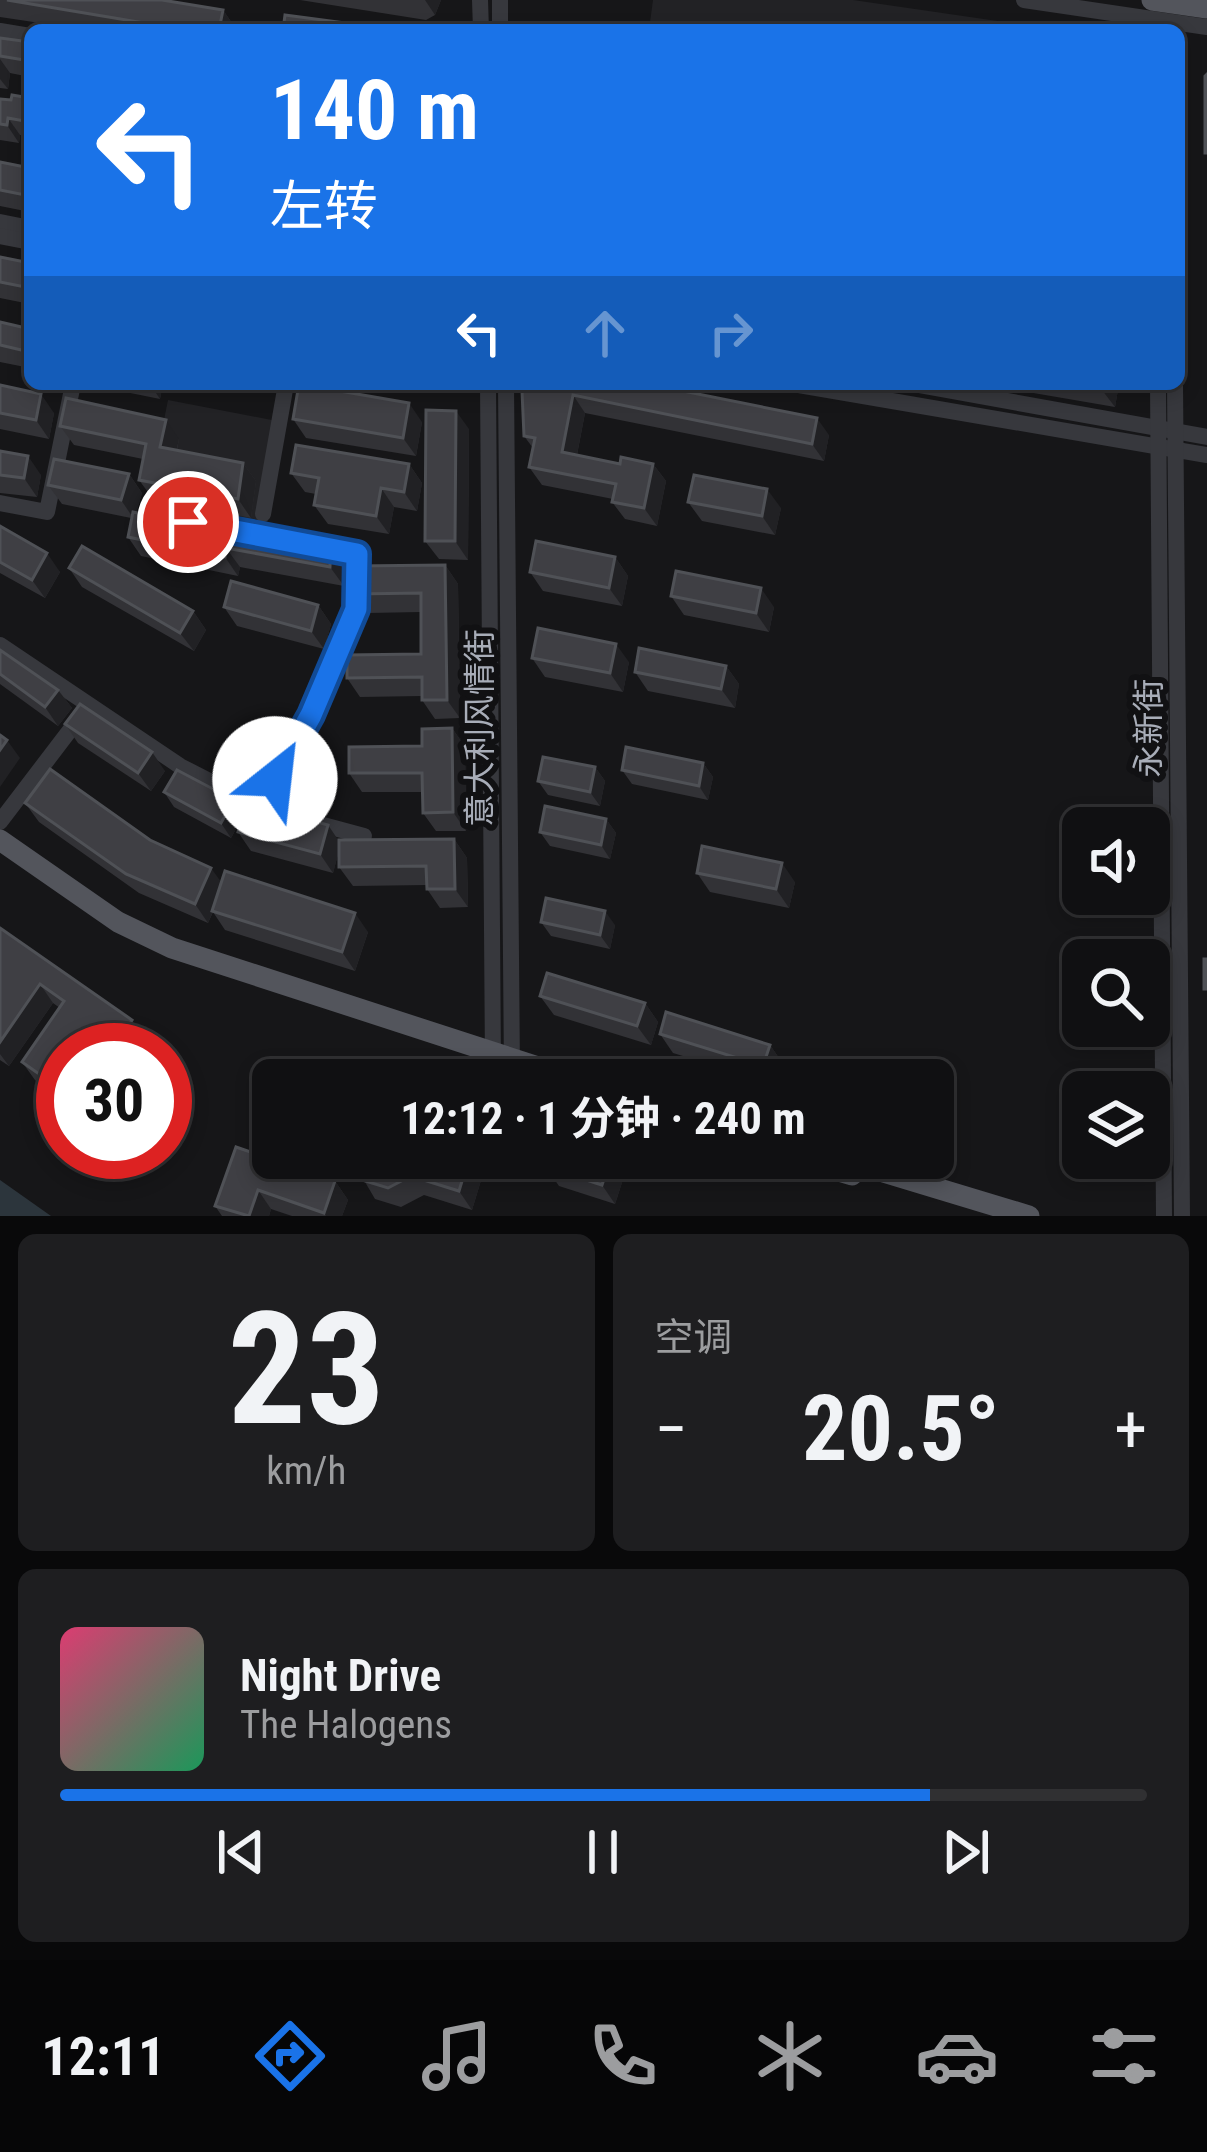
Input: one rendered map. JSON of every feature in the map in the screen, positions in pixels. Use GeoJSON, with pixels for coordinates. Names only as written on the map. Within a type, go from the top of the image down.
{"type":"FeatureCollection","features":[{"type":"Feature","properties":{"kind":"main road"},"geometry":{"type":"LineString","coordinates":[[1162,12],[1207,8]]}},
{"type":"Feature","properties":{"kind":"main road"},"geometry":{"type":"LineString","coordinates":[[0,840],[118,922],[172,948],[491,1059]]}},
{"type":"Feature","properties":{"kind":"main road"},"geometry":{"type":"LineString","coordinates":[[0,855],[133,946],[490,1059]]}},
{"type":"Feature","properties":{"kind":"main road"},"geometry":{"type":"LineString","coordinates":[[864,1179],[986,1216]]}},
{"type":"Feature","properties":{"kind":"main road"},"geometry":{"type":"LineString","coordinates":[[907,1179],[1029,1216]]}},
{"type":"Feature","properties":{"kind":"street"},"geometry":{"type":"LineString","coordinates":[[1024,0],[1162,12],[1207,27]]}},
{"type":"Feature","properties":{"kind":"street"},"geometry":{"type":"LineString","coordinates":[[0,503],[47,512],[72,390]]}},
{"type":"Feature","properties":{"kind":"street"},"geometry":{"type":"LineString","coordinates":[[263,514],[285,390]]}},
{"type":"Feature","properties":{"kind":"street","name":"意大利风情街"},"geometry":{"type":"LineString","coordinates":[[488,390],[503,1059]]}},
{"type":"Feature","properties":{"kind":"street","name":"意大利风情街"},"geometry":{"type":"LineString","coordinates":[[503,1059],[506,390]]}},
{"type":"Feature","properties":{"kind":"street"},"geometry":{"type":"LineString","coordinates":[[834,390],[1167,439],[1207,437]]}},
{"type":"Feature","properties":{"kind":"street"},"geometry":{"type":"LineString","coordinates":[[941,390],[1167,439],[1207,455]]}},
{"type":"Feature","properties":{"kind":"street","name":"永新街"},"geometry":{"type":"LineString","coordinates":[[1159,390],[1167,439],[1181,1216]]}},
{"type":"Feature","properties":{"kind":"street","name":"永新街"},"geometry":{"type":"LineString","coordinates":[[1164,1216],[1167,439],[1174,390]]}},
{"type":"Feature","properties":{"kind":"street"},"geometry":{"type":"LineString","coordinates":[[146,514],[357,554],[356,609],[311,715],[256,806]]}},
{"type":"Feature","properties":{"kind":"street"},"geometry":{"type":"LineString","coordinates":[[0,645],[180,766],[277,812]]}},
{"type":"Feature","properties":{"kind":"street"},"geometry":{"type":"LineString","coordinates":[[0,822],[88,707]]}},
{"type":"Feature","properties":{"kind":"street"},"geometry":{"type":"LineString","coordinates":[[299,818],[364,836]]}},
{"type":"Feature","properties":{"kind":"shaded area"},"geometry":{"type":"Polygon","coordinates":[[[653,0],[853,0],[1018,24],[650,24],[653,0]]]}},
{"type":"Feature","properties":{"kind":"shaded area"},"geometry":{"type":"Polygon","coordinates":[[[168,400],[287,423],[267,523],[148,500],[168,400]]]}},
{"type":"Feature","properties":{"kind":"shaded area"},"geometry":{"type":"Polygon","coordinates":[[[0,1180],[51,1216],[0,1216],[0,1180]]]}},
{"type":"Feature","properties":{"kind":"building"},"geometry":{"type":"Polygon","coordinates":[[[7,0],[162,0],[223,10],[220,24],[150,24],[7,0]]]}},
{"type":"Feature","properties":{"kind":"building"},"geometry":{"type":"Polygon","coordinates":[[[285,15],[353,24],[284,24],[285,15]]]}},
{"type":"Feature","properties":{"kind":"building"},"geometry":{"type":"Polygon","coordinates":[[[0,38],[24,41],[24,60],[0,56],[0,38]]]}},
{"type":"Feature","properties":{"kind":"building"},"geometry":{"type":"Polygon","coordinates":[[[1205,76],[1207,153],[1205,153],[1205,76]]]}},
{"type":"Feature","properties":{"kind":"building"},"geometry":{"type":"Polygon","coordinates":[[[12,95],[24,97],[24,121],[8,118],[7,125],[0,124],[0,99],[11,100],[12,95]]]}},
{"type":"Feature","properties":{"kind":"building"},"geometry":{"type":"Polygon","coordinates":[[[0,162],[24,167],[24,195],[0,190],[0,162]]]}},
{"type":"Feature","properties":{"kind":"building"},"geometry":{"type":"Polygon","coordinates":[[[0,257],[24,262],[24,287],[0,282],[0,257]]]}},
{"type":"Feature","properties":{"kind":"building"},"geometry":{"type":"Polygon","coordinates":[[[0,322],[24,328],[24,351],[0,345],[0,322]]]}},
{"type":"Feature","properties":{"kind":"building"},"geometry":{"type":"Polygon","coordinates":[[[0,385],[41,394],[36,420],[0,413],[0,385]]]}},
{"type":"Feature","properties":{"kind":"building"},"geometry":{"type":"Polygon","coordinates":[[[298,390],[334,390],[409,403],[403,438],[293,419],[298,390]]]}},
{"type":"Feature","properties":{"kind":"building"},"geometry":{"type":"Polygon","coordinates":[[[678,390],[817,418],[812,444],[573,395],[562,452],[620,464],[621,457],[653,464],[644,508],[612,502],[616,484],[529,467],[535,438],[524,436],[522,391],[678,390]]]}},
{"type":"Feature","properties":{"kind":"building"},"geometry":{"type":"Polygon","coordinates":[[[66,398],[166,420],[160,447],[243,463],[238,499],[139,480],[146,444],[60,426],[66,398]]]}},
{"type":"Feature","properties":{"kind":"building"},"geometry":{"type":"Polygon","coordinates":[[[426,410],[456,411],[455,541],[425,541],[426,410]]]}},
{"type":"Feature","properties":{"kind":"building"},"geometry":{"type":"Polygon","coordinates":[[[296,445],[409,464],[404,492],[381,488],[376,516],[314,505],[319,478],[291,473],[296,445]]]}},
{"type":"Feature","properties":{"kind":"building"},"geometry":{"type":"Polygon","coordinates":[[[0,451],[28,456],[24,478],[0,475],[0,451]]]}},
{"type":"Feature","properties":{"kind":"building"},"geometry":{"type":"Polygon","coordinates":[[[54,459],[129,474],[121,500],[48,485],[54,459]]]}},
{"type":"Feature","properties":{"kind":"building"},"geometry":{"type":"Polygon","coordinates":[[[694,475],[767,489],[762,516],[688,502],[694,475]]]}},
{"type":"Feature","properties":{"kind":"building"},"geometry":{"type":"Polygon","coordinates":[[[133,512],[331,546],[330,567],[226,548],[225,557],[128,537],[133,512]]]}},
{"type":"Feature","properties":{"kind":"building"},"geometry":{"type":"Polygon","coordinates":[[[0,526],[47,553],[32,580],[0,562],[0,526]]]}},
{"type":"Feature","properties":{"kind":"building"},"geometry":{"type":"Polygon","coordinates":[[[536,541],[615,557],[609,588],[530,572],[536,541]]]}},
{"type":"Feature","properties":{"kind":"building"},"geometry":{"type":"Polygon","coordinates":[[[82,546],[193,611],[180,633],[69,568],[82,546]]]}},
{"type":"Feature","properties":{"kind":"building"},"geometry":{"type":"Polygon","coordinates":[[[445,565],[447,700],[422,700],[422,677],[347,678],[347,655],[421,654],[421,593],[355,594],[356,566],[445,565]]]}},
{"type":"Feature","properties":{"kind":"building"},"geometry":{"type":"Polygon","coordinates":[[[676,571],[761,588],[756,613],[671,596],[676,571]]]}},
{"type":"Feature","properties":{"kind":"building"},"geometry":{"type":"Polygon","coordinates":[[[231,581],[318,605],[311,631],[224,607],[231,581]]]}},
{"type":"Feature","properties":{"kind":"building"},"geometry":{"type":"Polygon","coordinates":[[[538,628],[616,644],[610,673],[532,658],[538,628]]]}},
{"type":"Feature","properties":{"kind":"building"},"geometry":{"type":"Polygon","coordinates":[[[639,648],[726,666],[721,689],[635,672],[639,648]]]}},
{"type":"Feature","properties":{"kind":"building"},"geometry":{"type":"Polygon","coordinates":[[[0,650],[58,690],[45,707],[0,674],[0,650]]]}},
{"type":"Feature","properties":{"kind":"building"},"geometry":{"type":"Polygon","coordinates":[[[80,704],[152,752],[138,773],[65,724],[80,704]]]}},
{"type":"Feature","properties":{"kind":"building"},"geometry":{"type":"Polygon","coordinates":[[[452,728],[453,812],[423,813],[422,773],[349,773],[349,747],[422,746],[422,729],[452,728]]]}},
{"type":"Feature","properties":{"kind":"building"},"geometry":{"type":"Polygon","coordinates":[[[626,747],[703,763],[699,786],[622,770],[626,747]]]}},
{"type":"Feature","properties":{"kind":"building"},"geometry":{"type":"Polygon","coordinates":[[[543,757],[595,767],[590,792],[538,781],[543,757]]]}},
{"type":"Feature","properties":{"kind":"building"},"geometry":{"type":"Polygon","coordinates":[[[50,769],[150,840],[211,868],[195,904],[126,874],[25,803],[50,769]]]}},
{"type":"Feature","properties":{"kind":"building"},"geometry":{"type":"Polygon","coordinates":[[[177,770],[234,800],[221,823],[164,792],[177,770]]]}},
{"type":"Feature","properties":{"kind":"building"},"geometry":{"type":"Polygon","coordinates":[[[246,802],[328,825],[320,854],[238,832],[246,802]]]}},
{"type":"Feature","properties":{"kind":"building"},"geometry":{"type":"Polygon","coordinates":[[[545,806],[606,819],[601,845],[540,832],[545,806]]]}},
{"type":"Feature","properties":{"kind":"building"},"geometry":{"type":"Polygon","coordinates":[[[454,839],[455,889],[427,889],[426,866],[339,867],[339,840],[454,839]]]}},
{"type":"Feature","properties":{"kind":"building"},"geometry":{"type":"Polygon","coordinates":[[[702,846],[782,863],[776,889],[697,873],[702,846]]]}},
{"type":"Feature","properties":{"kind":"building"},"geometry":{"type":"Polygon","coordinates":[[[225,871],[355,913],[342,952],[212,911],[225,871]]]}},
{"type":"Feature","properties":{"kind":"building"},"geometry":{"type":"Polygon","coordinates":[[[546,898],[605,911],[600,935],[541,922],[546,898]]]}},
{"type":"Feature","properties":{"kind":"building"},"geometry":{"type":"Polygon","coordinates":[[[0,928],[132,1020],[49,1023],[64,1001],[40,984],[0,1042],[0,928]]]}},
{"type":"Feature","properties":{"kind":"building"},"geometry":{"type":"Polygon","coordinates":[[[547,973],[645,1003],[637,1026],[540,996],[547,973]]]}},
{"type":"Feature","properties":{"kind":"building"},"geometry":{"type":"Polygon","coordinates":[[[666,1012],[770,1045],[765,1059],[740,1059],[660,1034],[666,1012]]]}},
{"type":"Feature","properties":{"kind":"building"},"geometry":{"type":"Polygon","coordinates":[[[36,1042],[36,1072],[22,1062],[36,1042]]]}},
{"type":"Feature","properties":{"kind":"building"},"geometry":{"type":"Polygon","coordinates":[[[236,1147],[252,1152],[252,1179],[335,1181],[324,1213],[258,1190],[249,1216],[215,1206],[236,1147]]]}},
{"type":"Feature","properties":{"kind":"building"},"geometry":{"type":"Polygon","coordinates":[[[362,1179],[405,1179],[388,1188],[362,1179]]]}},
{"type":"Feature","properties":{"kind":"building"},"geometry":{"type":"Polygon","coordinates":[[[421,1179],[463,1179],[459,1191],[421,1179]]]}},
{"type":"Feature","properties":{"kind":"route"},"geometry":{"type":"LineString","coordinates":[[188,522],[357,554],[356,609],[311,715],[275,779]]}}]}
